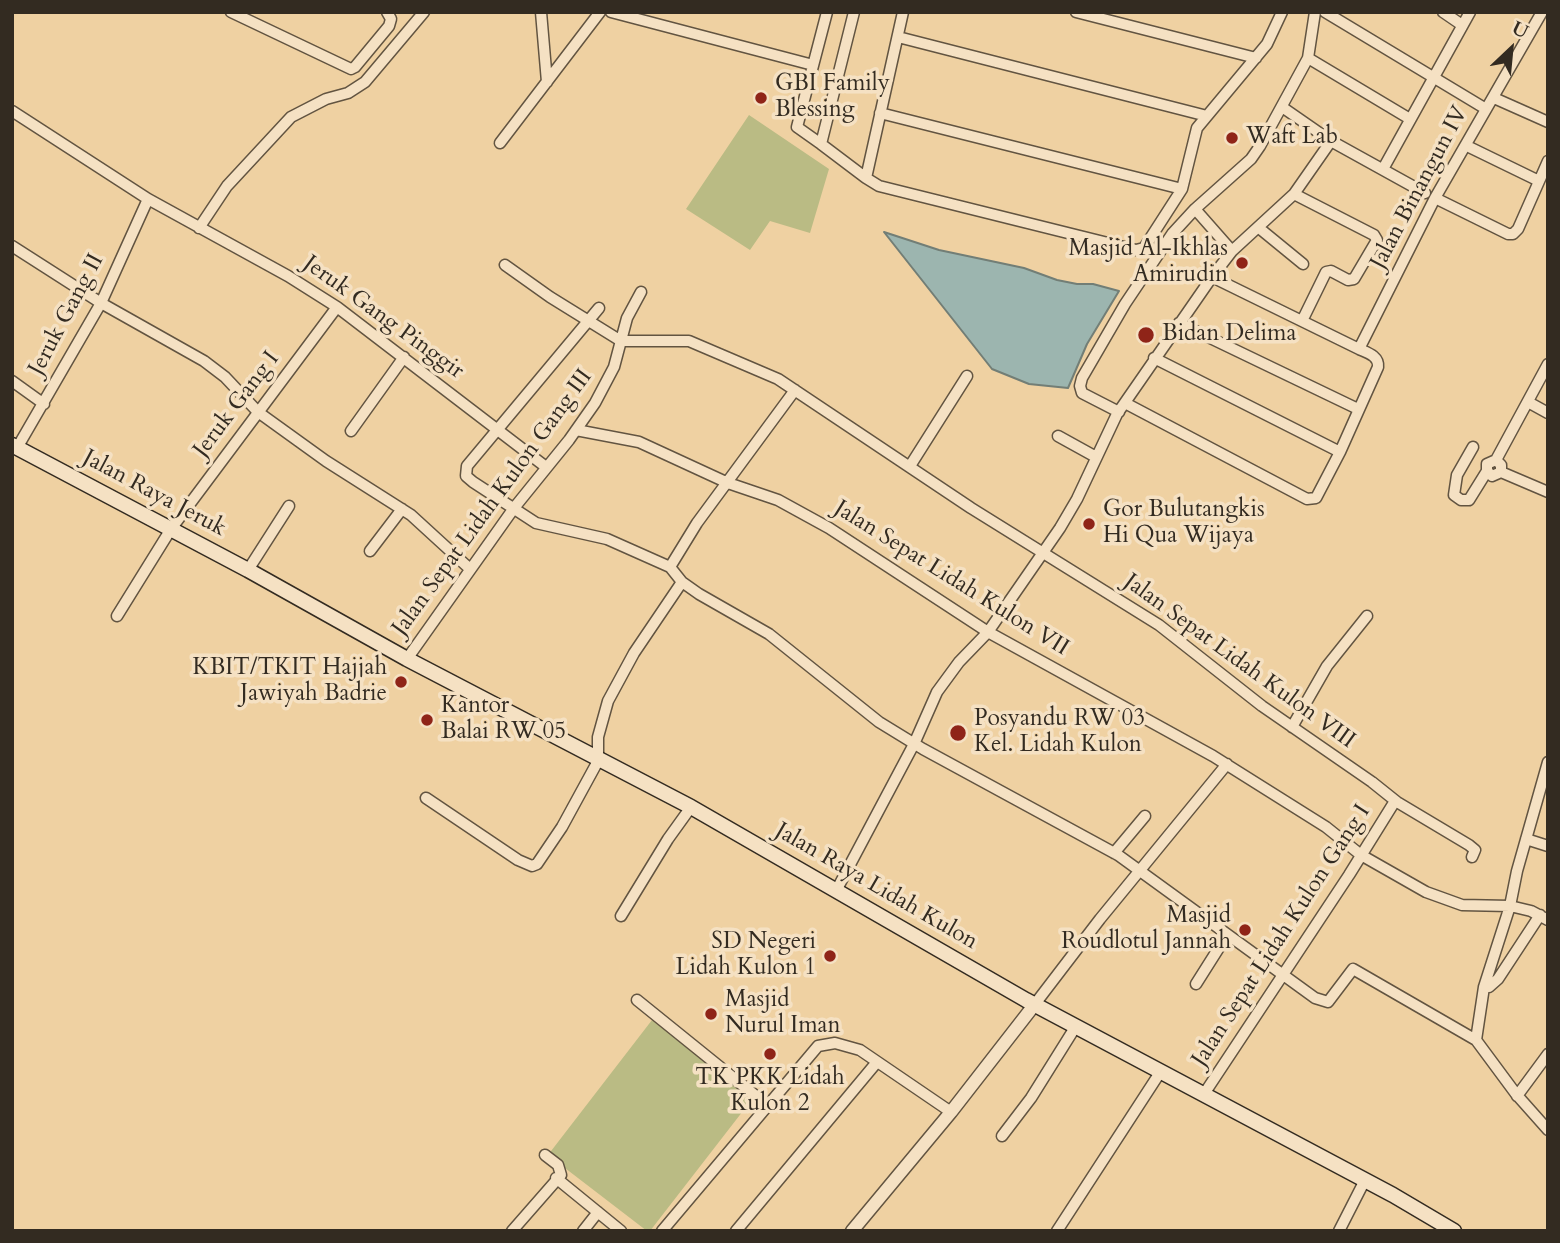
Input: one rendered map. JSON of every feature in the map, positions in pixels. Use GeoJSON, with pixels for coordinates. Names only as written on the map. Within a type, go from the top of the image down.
{"type":"FeatureCollection","features":[{"type":"Feature","properties":{"kind":"main road","name":"Jalan Raya Jeruk"},"geometry":{"type":"LineString","coordinates":[[15,446],[275,585]]}},
{"type":"Feature","properties":{"kind":"main road","name":"Jalan Raya Lidah Kulon"},"geometry":{"type":"LineString","coordinates":[[275,585],[598,761],[691,807],[1035,1004],[1365,1180],[1454,1231]]}},
{"type":"Feature","properties":{"kind":"street"},"geometry":{"type":"LineString","coordinates":[[230,12],[351,69],[389,26],[391,19],[387,12]]}},
{"type":"Feature","properties":{"kind":"street"},"geometry":{"type":"LineString","coordinates":[[199,228],[231,181],[291,117],[326,99],[348,93],[365,82],[424,12]]}},
{"type":"Feature","properties":{"kind":"street"},"geometry":{"type":"LineString","coordinates":[[541,12],[547,82]]}},
{"type":"Feature","properties":{"kind":"street"},"geometry":{"type":"LineString","coordinates":[[499,142],[600,12]]}},
{"type":"Feature","properties":{"kind":"street"},"geometry":{"type":"LineString","coordinates":[[611,12],[813,65]]}},
{"type":"Feature","properties":{"kind":"street"},"geometry":{"type":"LineString","coordinates":[[827,12],[797,127],[879,186],[1136,250],[1144,248],[1182,189],[1197,128],[1268,44],[1282,12]]}},
{"type":"Feature","properties":{"kind":"street"},"geometry":{"type":"LineString","coordinates":[[821,144],[854,12]]}},
{"type":"Feature","properties":{"kind":"street"},"geometry":{"type":"LineString","coordinates":[[866,178],[903,12]]}},
{"type":"Feature","properties":{"kind":"street"},"geometry":{"type":"LineString","coordinates":[[1076,12],[1256,58]]}},
{"type":"Feature","properties":{"kind":"street"},"geometry":{"type":"LineString","coordinates":[[1212,276],[1359,349],[1374,357],[1379,364],[1340,452],[1316,498],[1310,500],[1122,407],[1082,393],[1080,386],[1125,304],[1172,234],[1195,209],[1251,159],[1308,58],[1315,12]]}},
{"type":"Feature","properties":{"kind":"street"},"geometry":{"type":"LineString","coordinates":[[1325,12],[1486,109]]}},
{"type":"Feature","properties":{"kind":"street"},"geometry":{"type":"LineString","coordinates":[[1443,12],[1462,25]]}},
{"type":"Feature","properties":{"kind":"street"},"geometry":{"type":"LineString","coordinates":[[1383,169],[1470,12]]}},
{"type":"Feature","properties":{"kind":"street","name":"Jalan Binangun IV"},"geometry":{"type":"LineString","coordinates":[[1359,349],[1430,195],[1467,146],[1542,12]]}},
{"type":"Feature","properties":{"kind":"street"},"geometry":{"type":"LineString","coordinates":[[898,37],[1207,116]]}},
{"type":"Feature","properties":{"kind":"street"},"geometry":{"type":"LineString","coordinates":[[1308,58],[1410,119]]}},
{"type":"Feature","properties":{"kind":"street"},"geometry":{"type":"LineString","coordinates":[[1494,98],[1547,119]]}},
{"type":"Feature","properties":{"kind":"street"},"geometry":{"type":"LineString","coordinates":[[1282,107],[1331,141],[1430,195],[1511,234],[1518,229],[1548,161]]}},
{"type":"Feature","properties":{"kind":"street","name":"Jeruk Gang Pinggir"},"geometry":{"type":"LineString","coordinates":[[12,111],[148,199],[288,276],[337,307],[546,467]]}},
{"type":"Feature","properties":{"kind":"street"},"geometry":{"type":"LineString","coordinates":[[880,113],[1182,189]]}},
{"type":"Feature","properties":{"kind":"street"},"geometry":{"type":"LineString","coordinates":[[836,891],[914,744],[947,675],[988,632],[1042,553],[1077,499],[1122,407],[1154,358],[1232,251],[1294,194],[1331,141]]}},
{"type":"Feature","properties":{"kind":"street"},"geometry":{"type":"LineString","coordinates":[[1467,146],[1539,181]]}},
{"type":"Feature","properties":{"kind":"street"},"geometry":{"type":"LineString","coordinates":[[1294,194],[1377,240],[1354,279],[1348,280],[1331,271],[1326,272],[1302,321]]}},
{"type":"Feature","properties":{"kind":"street","name":"Jeruk Gang II"},"geometry":{"type":"LineString","coordinates":[[15,446],[44,404],[101,303],[148,199]]}},
{"type":"Feature","properties":{"kind":"street"},"geometry":{"type":"LineString","coordinates":[[1195,209],[1232,251]]}},
{"type":"Feature","properties":{"kind":"street"},"geometry":{"type":"LineString","coordinates":[[1259,228],[1303,264]]}},
{"type":"Feature","properties":{"kind":"street"},"geometry":{"type":"LineString","coordinates":[[12,246],[101,303],[205,361],[225,377],[258,412],[326,461],[402,509],[434,534],[470,569]]}},
{"type":"Feature","properties":{"kind":"street"},"geometry":{"type":"LineString","coordinates":[[505,265],[621,341]]}},
{"type":"Feature","properties":{"kind":"street","name":"Jalan Sepat Lidah Kulon Gang III"},"geometry":{"type":"LineString","coordinates":[[407,659],[514,508],[576,430],[614,367],[627,318],[641,292]]}},
{"type":"Feature","properties":{"kind":"street","name":"Jeruk Gang I"},"geometry":{"type":"LineString","coordinates":[[117,616],[171,528],[337,307]]}},
{"type":"Feature","properties":{"kind":"street"},"geometry":{"type":"LineString","coordinates":[[599,308],[467,466],[466,476],[536,523],[607,539],[670,567],[682,582],[710,601],[769,634],[804,665],[878,722],[1114,853],[1326,1003],[1331,1000],[1350,970],[1356,970],[1476,1040],[1517,1096],[1547,1128]]}},
{"type":"Feature","properties":{"kind":"street"},"geometry":{"type":"LineString","coordinates":[[1178,323],[1358,409]]}},
{"type":"Feature","properties":{"kind":"street","name":"Jalan Sepat Lidah Kulon VIII"},"geometry":{"type":"LineString","coordinates":[[621,341],[689,341],[760,370],[795,390],[1042,553],[1159,625],[1292,727],[1395,801],[1469,845],[1475,850],[1472,857]]}},
{"type":"Feature","properties":{"kind":"street"},"geometry":{"type":"LineString","coordinates":[[351,431],[404,357]]}},
{"type":"Feature","properties":{"kind":"street"},"geometry":{"type":"LineString","coordinates":[[1154,358],[1340,452]]}},
{"type":"Feature","properties":{"kind":"street"},"geometry":{"type":"LineString","coordinates":[[1496,460],[1548,364]]}},
{"type":"Feature","properties":{"kind":"street"},"geometry":{"type":"LineString","coordinates":[[910,466],[967,376]]}},
{"type":"Feature","properties":{"kind":"street"},"geometry":{"type":"LineString","coordinates":[[12,381],[44,404]]}},
{"type":"Feature","properties":{"kind":"street"},"geometry":{"type":"LineString","coordinates":[[670,567],[697,523],[795,390]]}},
{"type":"Feature","properties":{"kind":"street"},"geometry":{"type":"LineString","coordinates":[[1528,402],[1548,413]]}},
{"type":"Feature","properties":{"kind":"street","name":"Jalan Sepat Lidah Kulon VII"},"geometry":{"type":"LineString","coordinates":[[576,430],[639,442],[728,483],[778,500],[829,528],[988,632],[1227,764],[1401,879],[1442,899],[1462,905],[1510,906],[1544,917]]}},
{"type":"Feature","properties":{"kind":"street"},"geometry":{"type":"LineString","coordinates":[[1058,436],[1096,457]]}},
{"type":"Feature","properties":{"kind":"street"},"geometry":{"type":"LineString","coordinates":[[1473,447],[1457,475],[1454,495],[1461,500],[1469,500],[1487,471],[1489,461],[1496,460]]}},
{"type":"Feature","properties":{"kind":"street"},"geometry":{"type":"LineString","coordinates":[[1496,460],[1501,465],[1501,472]]}},
{"type":"Feature","properties":{"kind":"street"},"geometry":{"type":"LineString","coordinates":[[1487,471],[1492,476],[1501,472],[1548,492]]}},
{"type":"Feature","properties":{"kind":"street"},"geometry":{"type":"LineString","coordinates":[[248,570],[289,506]]}},
{"type":"Feature","properties":{"kind":"street"},"geometry":{"type":"LineString","coordinates":[[370,551],[402,509]]}},
{"type":"Feature","properties":{"kind":"street"},"geometry":{"type":"LineString","coordinates":[[426,798],[518,860],[532,866],[540,861],[598,761],[598,737],[608,701],[634,653],[682,582]]}},
{"type":"Feature","properties":{"kind":"street"},"geometry":{"type":"LineString","coordinates":[[1292,727],[1327,666],[1367,616]]}},
{"type":"Feature","properties":{"kind":"street"},"geometry":{"type":"LineString","coordinates":[[1476,1040],[1484,987],[1510,906],[1526,839],[1543,797],[1548,762]]}},
{"type":"Feature","properties":{"kind":"street"},"geometry":{"type":"LineString","coordinates":[[852,1231],[951,1112],[1140,870],[1227,764]]}},
{"type":"Feature","properties":{"kind":"street","name":"Jalan Sepat Lidah Kulon Gang I"},"geometry":{"type":"LineString","coordinates":[[1204,1094],[1395,801]]}},
{"type":"Feature","properties":{"kind":"street"},"geometry":{"type":"LineString","coordinates":[[621,916],[691,807]]}},
{"type":"Feature","properties":{"kind":"street"},"geometry":{"type":"LineString","coordinates":[[1114,853],[1145,816]]}},
{"type":"Feature","properties":{"kind":"street"},"geometry":{"type":"LineString","coordinates":[[1526,839],[1548,846]]}},
{"type":"Feature","properties":{"kind":"street"},"geometry":{"type":"LineString","coordinates":[[1484,987],[1489,987],[1498,979],[1544,917]]}},
{"type":"Feature","properties":{"kind":"street"},"geometry":{"type":"LineString","coordinates":[[1196,984],[1227,935]]}},
{"type":"Feature","properties":{"kind":"street"},"geometry":{"type":"LineString","coordinates":[[637,1000],[767,1105]]}},
{"type":"Feature","properties":{"kind":"street"},"geometry":{"type":"LineString","coordinates":[[1002,1136],[1031,1097],[1076,1026]]}},
{"type":"Feature","properties":{"kind":"street"},"geometry":{"type":"LineString","coordinates":[[662,1231],[818,1046],[835,1043],[852,1047],[951,1112]]}},
{"type":"Feature","properties":{"kind":"street"},"geometry":{"type":"LineString","coordinates":[[1517,1096],[1548,1054]]}},
{"type":"Feature","properties":{"kind":"street"},"geometry":{"type":"LineString","coordinates":[[736,1231],[877,1062]]}},
{"type":"Feature","properties":{"kind":"street"},"geometry":{"type":"LineString","coordinates":[[1059,1230],[1161,1071]]}},
{"type":"Feature","properties":{"kind":"street"},"geometry":{"type":"LineString","coordinates":[[512,1231],[561,1175],[561,1169],[545,1155]]}},
{"type":"Feature","properties":{"kind":"street"},"geometry":{"type":"LineString","coordinates":[[556,1178],[621,1231]]}},
{"type":"Feature","properties":{"kind":"street"},"geometry":{"type":"LineString","coordinates":[[1339,1231],[1365,1180]]}},
{"type":"Feature","properties":{"kind":"street"},"geometry":{"type":"LineString","coordinates":[[583,1231],[598,1212]]}},
{"type":"Feature","properties":{"kind":"green space"},"geometry":{"type":"Polygon","coordinates":[[[749,115],[829,169],[810,233],[770,221],[750,250],[686,209],[749,115]]]}},
{"type":"Feature","properties":{"kind":"green space"},"geometry":{"type":"Polygon","coordinates":[[[652,1020],[753,1098],[650,1231],[647,1231],[548,1155],[652,1020]]]}},
{"type":"Feature","properties":{"kind":"water"},"geometry":{"type":"Polygon","coordinates":[[[884,232],[939,250],[1024,268],[1057,280],[1093,284],[1119,291],[1087,344],[1068,388],[1029,384],[992,369],[884,232]]]}},
{"type":"Feature","properties":{"kind":"place","name":"GBI Family Blessing"},"geometry":{"type":"Point","coordinates":[761,98]}},
{"type":"Feature","properties":{"kind":"place","name":"Waft Lab"},"geometry":{"type":"Point","coordinates":[1232,138]}},
{"type":"Feature","properties":{"kind":"place","name":"Masjid Al-Ikhlas Amirudin"},"geometry":{"type":"Point","coordinates":[1242,263]}},
{"type":"Feature","properties":{"kind":"place","name":"Bidan Delima"},"geometry":{"type":"Point","coordinates":[1146,335]}},
{"type":"Feature","properties":{"kind":"place","name":"Gor Bulutangkis Hi Qua Wijaya"},"geometry":{"type":"Point","coordinates":[1089,524]}},
{"type":"Feature","properties":{"kind":"place","name":"KBIT/TKIT Hajjah Jawiyah Badrie"},"geometry":{"type":"Point","coordinates":[401,682]}},
{"type":"Feature","properties":{"kind":"place","name":"Kantor Balai RW 05"},"geometry":{"type":"Point","coordinates":[427,720]}},
{"type":"Feature","properties":{"kind":"place","name":"Posyandu RW 03 Kel. Lidah Kulon"},"geometry":{"type":"Point","coordinates":[958,733]}},
{"type":"Feature","properties":{"kind":"place","name":"Masjid Roudlotul Jannah"},"geometry":{"type":"Point","coordinates":[1245,930]}},
{"type":"Feature","properties":{"kind":"place","name":"SD Negeri Lidah Kulon 1"},"geometry":{"type":"Point","coordinates":[830,956]}},
{"type":"Feature","properties":{"kind":"place","name":"Masjid Nurul Iman"},"geometry":{"type":"Point","coordinates":[711,1014]}},
{"type":"Feature","properties":{"kind":"place","name":"TK PKK Lidah Kulon 2"},"geometry":{"type":"Point","coordinates":[770,1054]}}]}
